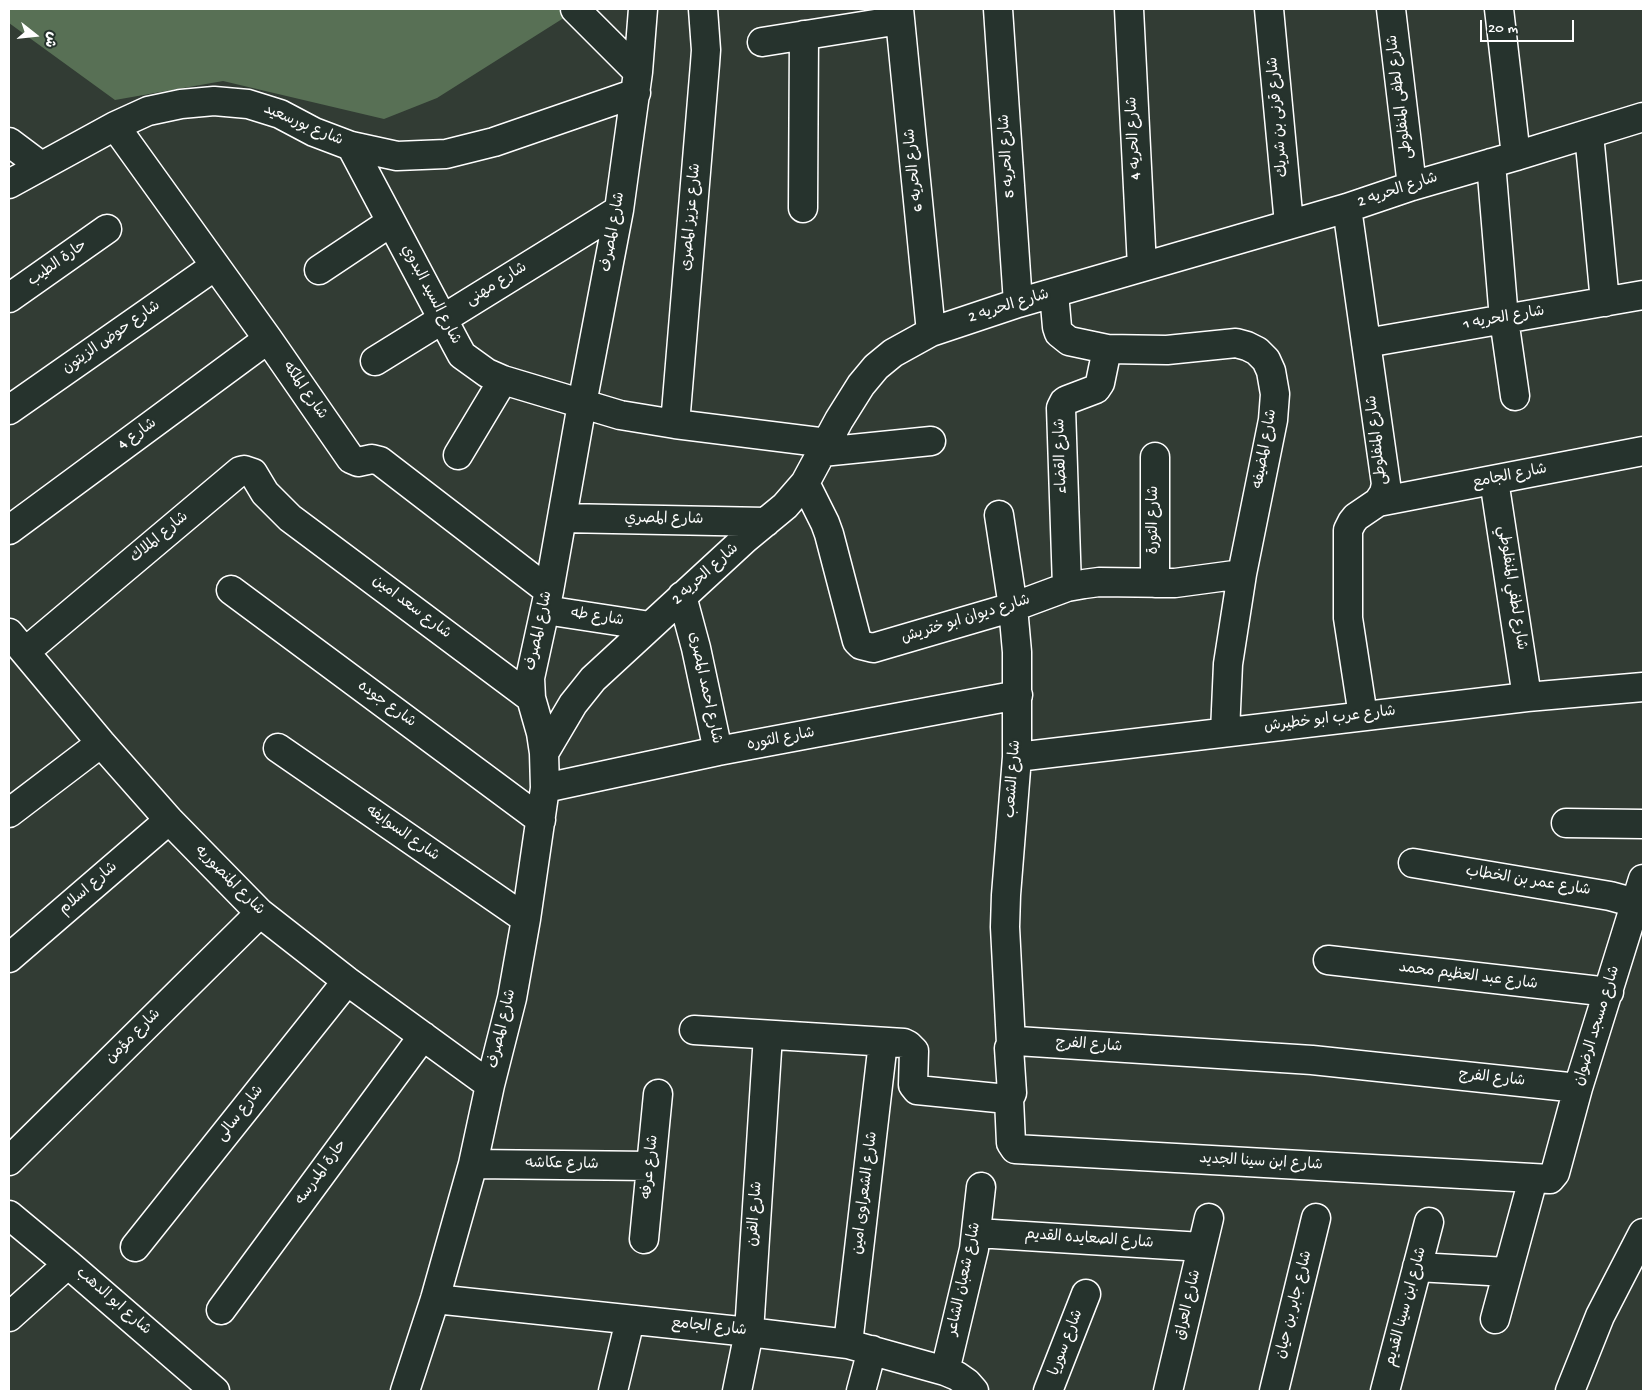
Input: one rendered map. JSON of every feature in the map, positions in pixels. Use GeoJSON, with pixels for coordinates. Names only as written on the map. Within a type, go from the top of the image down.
{"type":"FeatureCollection","features":[{"type":"Feature","properties":{"kind":"street"},"geometry":{"type":"LineString","coordinates":[[574,9],[637,83]]}},
{"type":"Feature","properties":{"kind":"street","name":"شارع المصرف"},"geometry":{"type":"LineString","coordinates":[[405,1391],[473,1164],[490,1085],[512,998],[526,920],[545,788],[544,752],[541,733],[531,698],[530,678],[547,600],[619,210],[637,83],[643,9]]}},
{"type":"Feature","properties":{"kind":"street","name":"شارع عزيز المصرى"},"geometry":{"type":"LineString","coordinates":[[674,424],[705,64],[703,9]]}},
{"type":"Feature","properties":{"kind":"street","name":"شارع الحريه 5"},"geometry":{"type":"LineString","coordinates":[[998,9],[1018,304]]}},
{"type":"Feature","properties":{"kind":"street","name":"شارع الحريه 4"},"geometry":{"type":"LineString","coordinates":[[1129,9],[1142,267]]}},
{"type":"Feature","properties":{"kind":"street","name":"شارع قرنى بن شريك"},"geometry":{"type":"LineString","coordinates":[[1269,9],[1289,224]]}},
{"type":"Feature","properties":{"kind":"street","name":"شارع لطفى المنفلوطى"},"geometry":{"type":"LineString","coordinates":[[1391,9],[1412,186]]}},
{"type":"Feature","properties":{"kind":"street"},"geometry":{"type":"LineString","coordinates":[[1499,9],[1516,156]]}},
{"type":"Feature","properties":{"kind":"street"},"geometry":{"type":"LineString","coordinates":[[762,42],[804,35],[899,14]]}},
{"type":"Feature","properties":{"kind":"street","name":"شارع الحريه 6"},"geometry":{"type":"LineString","coordinates":[[899,14],[931,332]]}},
{"type":"Feature","properties":{"kind":"street"},"geometry":{"type":"LineString","coordinates":[[803,208],[804,35]]}},
{"type":"Feature","properties":{"kind":"street","name":"شارع بورسعيد"},"geometry":{"type":"LineString","coordinates":[[9,184],[115,126],[148,111],[181,104],[214,101],[248,104],[280,114],[314,132],[351,146],[397,156],[446,154],[494,142],[637,83]]}},
{"type":"Feature","properties":{"kind":"street","name":"شارع الحريه 2"},"geometry":{"type":"LineString","coordinates":[[544,752],[573,704],[593,679],[682,596],[785,506],[805,483],[838,420],[861,385],[876,367],[893,353],[931,332],[1018,304],[1347,208],[1412,186],[1643,117]]}},
{"type":"Feature","properties":{"kind":"street","name":"شارع الملكه"},"geometry":{"type":"LineString","coordinates":[[115,126],[268,339],[351,459],[358,462],[369,459],[380,461],[547,600]]}},
{"type":"Feature","properties":{"kind":"street"},"geometry":{"type":"LineString","coordinates":[[1589,134],[1605,302]]}},
{"type":"Feature","properties":{"kind":"street"},"geometry":{"type":"LineString","coordinates":[[9,142],[41,166]]}},
{"type":"Feature","properties":{"kind":"street","name":"شارع السيد البدوي"},"geometry":{"type":"LineString","coordinates":[[351,146],[462,355],[487,374],[620,415],[824,448],[931,441]]}},
{"type":"Feature","properties":{"kind":"street"},"geometry":{"type":"LineString","coordinates":[[1490,163],[1504,319],[1514,396]]}},
{"type":"Feature","properties":{"kind":"street","name":"شارع المنفلوطى"},"geometry":{"type":"LineString","coordinates":[[1347,208],[1386,484],[1384,493],[1378,502],[1356,517],[1348,530],[1348,618],[1363,716]]}},
{"type":"Feature","properties":{"kind":"street","name":"شارع مهنى"},"geometry":{"type":"LineString","coordinates":[[375,361],[619,210]]}},
{"type":"Feature","properties":{"kind":"street"},"geometry":{"type":"LineString","coordinates":[[320,270],[391,222]]}},
{"type":"Feature","properties":{"kind":"street","name":"حارة الطيب"},"geometry":{"type":"LineString","coordinates":[[9,298],[107,229]]}},
{"type":"Feature","properties":{"kind":"street","name":"شارع حوض الزيتون"},"geometry":{"type":"LineString","coordinates":[[9,410],[215,266]]}},
{"type":"Feature","properties":{"kind":"street","name":"شارع المضيفه"},"geometry":{"type":"LineString","coordinates":[[1054,293],[1057,327],[1059,333],[1069,341],[1107,348],[1167,350],[1236,343],[1257,351],[1266,360],[1271,371],[1275,394],[1273,420],[1242,574],[1228,664],[1225,732]]}},
{"type":"Feature","properties":{"kind":"street","name":"شارع الحريه 1"},"geometry":{"type":"LineString","coordinates":[[1366,343],[1643,296]]}},
{"type":"Feature","properties":{"kind":"street","name":"شارع 4"},"geometry":{"type":"LineString","coordinates":[[9,530],[268,339]]}},
{"type":"Feature","properties":{"kind":"street","name":"شارع القضاء"},"geometry":{"type":"LineString","coordinates":[[1067,587],[1061,408],[1067,400],[1096,390],[1100,383],[1107,348]]}},
{"type":"Feature","properties":{"kind":"street"},"geometry":{"type":"LineString","coordinates":[[458,456],[503,380]]}},
{"type":"Feature","properties":{"kind":"street","name":"شارع الجامع"},"geometry":{"type":"LineString","coordinates":[[1378,502],[1643,451]]}},
{"type":"Feature","properties":{"kind":"street","name":"شارع الثورة"},"geometry":{"type":"LineString","coordinates":[[1155,583],[1156,456]]}},
{"type":"Feature","properties":{"kind":"street","name":"شارع الملاك"},"geometry":{"type":"LineString","coordinates":[[17,642],[240,471],[250,471],[253,473],[265,493],[290,518]]}},
{"type":"Feature","properties":{"kind":"street","name":"شارع لطفي المنفلوطي"},"geometry":{"type":"LineString","coordinates":[[1494,480],[1527,697]]}},
{"type":"Feature","properties":{"kind":"street","name":"شارع ديوان ابو ختريش"},"geometry":{"type":"LineString","coordinates":[[805,483],[825,523],[857,641],[861,645],[873,648],[1013,608],[1067,587],[1098,582],[1155,583],[1193,581],[1242,574]]}},
{"type":"Feature","properties":{"kind":"street","name":"شارع الشعب"},"geometry":{"type":"LineString","coordinates":[[999,515],[1013,608],[1018,695],[1017,757],[1005,927],[1011,1044]]}},
{"type":"Feature","properties":{"kind":"street","name":"شارع سعد امين"},"geometry":{"type":"LineString","coordinates":[[290,518],[531,698]]}},
{"type":"Feature","properties":{"kind":"street","name":"شارع المصري"},"geometry":{"type":"LineString","coordinates":[[562,518],[766,522]]}},
{"type":"Feature","properties":{"kind":"street","name":"شارع جوده"},"geometry":{"type":"LineString","coordinates":[[231,590],[541,820]]}},
{"type":"Feature","properties":{"kind":"street","name":"شارع احمد المصرى"},"geometry":{"type":"LineString","coordinates":[[682,596],[696,648],[718,751]]}},
{"type":"Feature","properties":{"kind":"street","name":"شارع طه"},"geometry":{"type":"LineString","coordinates":[[547,600],[650,626]]}},
{"type":"Feature","properties":{"kind":"street","name":"شارع المنصوريه"},"geometry":{"type":"LineString","coordinates":[[17,642],[101,743],[169,820],[260,913],[347,980],[490,1085]]}},
{"type":"Feature","properties":{"kind":"street","name":"شارع عرب ابو خطيرش"},"geometry":{"type":"LineString","coordinates":[[1017,757],[1527,697],[1643,687]]}},
{"type":"Feature","properties":{"kind":"street","name":"شارع الثوره"},"geometry":{"type":"LineString","coordinates":[[545,788],[718,751],[1018,695]]}},
{"type":"Feature","properties":{"kind":"street"},"geometry":{"type":"LineString","coordinates":[[9,814],[101,743]]}},
{"type":"Feature","properties":{"kind":"street","name":"شارع السوايفه"},"geometry":{"type":"LineString","coordinates":[[278,748],[526,920]]}},
{"type":"Feature","properties":{"kind":"street","name":"شارع اسلام"},"geometry":{"type":"LineString","coordinates":[[9,958],[169,820]]}},
{"type":"Feature","properties":{"kind":"street"},"geometry":{"type":"LineString","coordinates":[[1566,823],[1643,824]]}},
{"type":"Feature","properties":{"kind":"street","name":"شارع عمر بن الخطاب"},"geometry":{"type":"LineString","coordinates":[[1413,864],[1610,896],[1641,895]]}},
{"type":"Feature","properties":{"kind":"street","name":"شارع مسجد الرضوان"},"geometry":{"type":"LineString","coordinates":[[1494,1319],[1507,1272],[1578,1088],[1641,895]]}},
{"type":"Feature","properties":{"kind":"street","name":"شارع مؤمن"},"geometry":{"type":"LineString","coordinates":[[9,1161],[260,913]]}},
{"type":"Feature","properties":{"kind":"street","name":"شارع عبد العظيم محمد"},"geometry":{"type":"LineString","coordinates":[[1328,960],[1609,992]]}},
{"type":"Feature","properties":{"kind":"street","name":"شارع سالى"},"geometry":{"type":"LineString","coordinates":[[136,1247],[347,980]]}},
{"type":"Feature","properties":{"kind":"street"},"geometry":{"type":"LineString","coordinates":[[694,1030],[904,1043],[914,1051],[913,1085],[917,1090],[1010,1099],[1012,1094],[1009,1048],[1011,1044]]}},
{"type":"Feature","properties":{"kind":"street","name":"شارع الفرن"},"geometry":{"type":"LineString","coordinates":[[737,1391],[749,1332],[768,1035]]}},
{"type":"Feature","properties":{"kind":"street","name":"حارة المدرسه"},"geometry":{"type":"LineString","coordinates":[[221,1310],[423,1036]]}},
{"type":"Feature","properties":{"kind":"street","name":"شارع الفرج"},"geometry":{"type":"LineString","coordinates":[[1011,1044],[1017,1041],[1312,1060],[1578,1088]]}},
{"type":"Feature","properties":{"kind":"street","name":"شارع الشعراوى امين"},"geometry":{"type":"LineString","coordinates":[[861,1391],[860,1347],[883,1042]]}},
{"type":"Feature","properties":{"kind":"street","name":"شارع عرفه"},"geometry":{"type":"LineString","coordinates":[[644,1239],[658,1094]]}},
{"type":"Feature","properties":{"kind":"street","name":"شارع ابن سينا الجديد"},"geometry":{"type":"LineString","coordinates":[[1010,1099],[1011,1143],[1015,1149],[1544,1176]]}},
{"type":"Feature","properties":{"kind":"street","name":"شارع عكاشه"},"geometry":{"type":"LineString","coordinates":[[473,1164],[651,1166]]}},
{"type":"Feature","properties":{"kind":"street","name":"شارع شعبان الشاعر"},"geometry":{"type":"LineString","coordinates":[[946,1371],[977,1233],[981,1187]]}},
{"type":"Feature","properties":{"kind":"street","name":"شارع ابو الدهب"},"geometry":{"type":"LineString","coordinates":[[9,1215],[215,1391]]}},
{"type":"Feature","properties":{"kind":"street","name":"شارع العراق"},"geometry":{"type":"LineString","coordinates":[[1168,1391],[1209,1218]]}},
{"type":"Feature","properties":{"kind":"street","name":"شارع جابر بن حيان"},"geometry":{"type":"LineString","coordinates":[[1274,1391],[1316,1218]]}},
{"type":"Feature","properties":{"kind":"street","name":"شارع ابن سينا القديم"},"geometry":{"type":"LineString","coordinates":[[1384,1391],[1429,1222]]}},
{"type":"Feature","properties":{"kind":"street"},"geometry":{"type":"LineString","coordinates":[[1570,1391],[1600,1316],[1643,1232]]}},
{"type":"Feature","properties":{"kind":"street","name":"شارع الصعايده القديم"},"geometry":{"type":"LineString","coordinates":[[977,1233],[1202,1247]]}},
{"type":"Feature","properties":{"kind":"street"},"geometry":{"type":"LineString","coordinates":[[9,1317],[68,1264]]}},
{"type":"Feature","properties":{"kind":"street"},"geometry":{"type":"LineString","coordinates":[[1417,1267],[1507,1272]]}},
{"type":"Feature","properties":{"kind":"street","name":"شارع سوريا"},"geometry":{"type":"LineString","coordinates":[[1048,1391],[1086,1294]]}},
{"type":"Feature","properties":{"kind":"street","name":"شارع الجامع"},"geometry":{"type":"LineString","coordinates":[[434,1299],[749,1332],[860,1347],[946,1371],[962,1380],[974,1391]]}},
{"type":"Feature","properties":{"kind":"street"},"geometry":{"type":"LineString","coordinates":[[613,1391],[630,1320]]}},
{"type":"Feature","properties":{"kind":"green space"},"geometry":{"type":"Polygon","coordinates":[[[9,9],[565,9],[570,14],[437,98],[384,119],[223,81],[115,100],[9,23],[9,9]]]}}]}
